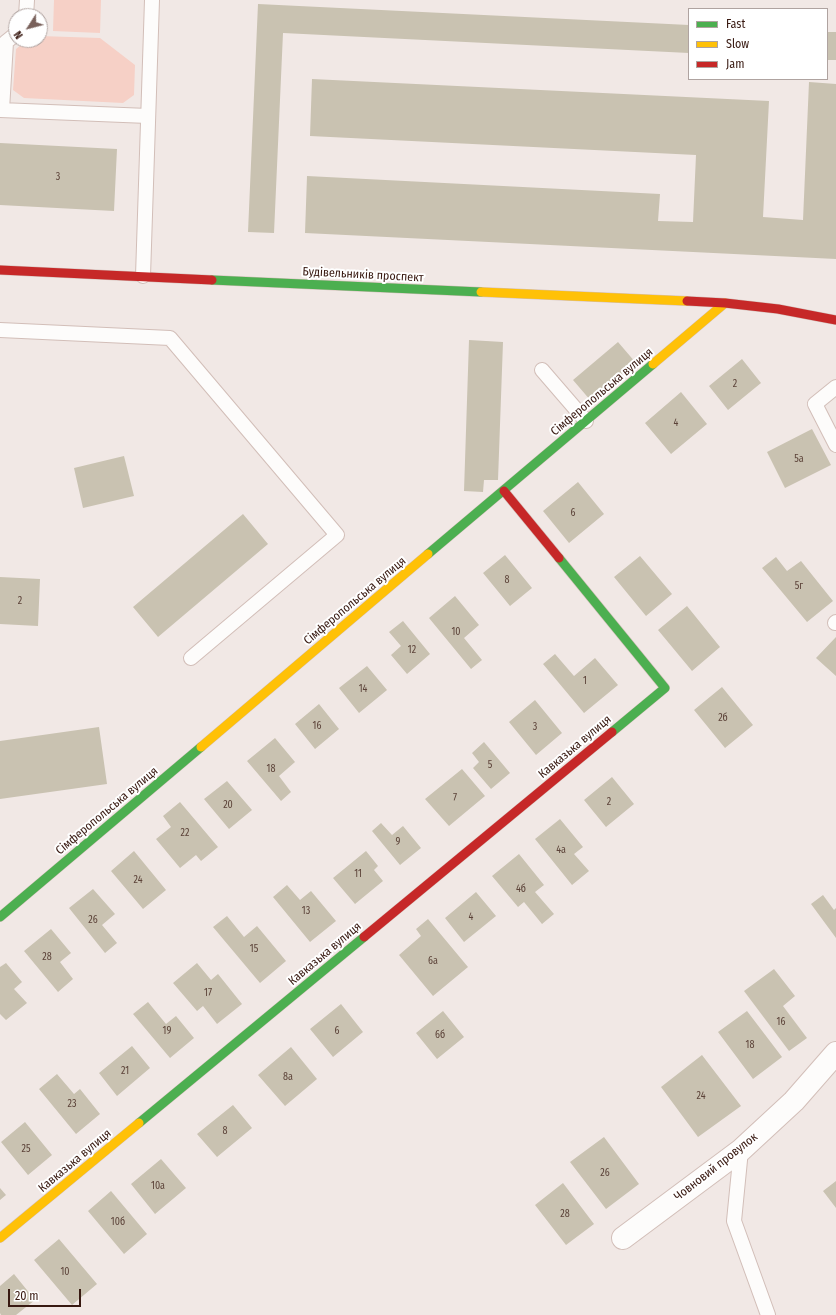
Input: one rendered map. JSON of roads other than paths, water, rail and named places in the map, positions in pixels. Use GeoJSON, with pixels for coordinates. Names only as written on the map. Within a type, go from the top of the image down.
{"type":"FeatureCollection","features":[{"type":"Feature","properties":{"kind":"street","name":"Будівельників проспект"},"geometry":{"type":"LineString","coordinates":[[0,270],[725,304]]}},
{"type":"Feature","properties":{"kind":"street"},"geometry":{"type":"LineString","coordinates":[[725,304],[778,309],[836,320]]}},
{"type":"Feature","properties":{"kind":"street","name":"Сімферопольська вулиця"},"geometry":{"type":"LineString","coordinates":[[0,917],[725,304]]}},
{"type":"Feature","properties":{"kind":"street","name":"Кавказька вулиця"},"geometry":{"type":"LineString","coordinates":[[0,1238],[665,688],[504,491]]}},
{"type":"Feature","properties":{"kind":"street","name":"Човновий провулок"},"geometry":{"type":"LineString","coordinates":[[623,1238],[742,1150],[794,1101],[836,1053]]}},
{"type":"Feature","properties":{"kind":"lane"},"geometry":{"type":"LineString","coordinates":[[143,276],[152,0]]}},
{"type":"Feature","properties":{"kind":"lane"},"geometry":{"type":"LineString","coordinates":[[8,40],[6,42],[1,110],[148,116]]}},
{"type":"Feature","properties":{"kind":"lane"},"geometry":{"type":"LineString","coordinates":[[0,330],[170,338],[337,535],[191,658]]}},
{"type":"Feature","properties":{"kind":"lane"},"geometry":{"type":"LineString","coordinates":[[542,370],[586,421]]}},
{"type":"Feature","properties":{"kind":"lane"},"geometry":{"type":"LineString","coordinates":[[836,387],[815,404],[836,445]]}},
{"type":"Feature","properties":{"kind":"lane"},"geometry":{"type":"LineString","coordinates":[[742,1150],[734,1222],[768,1315]]}}]}
